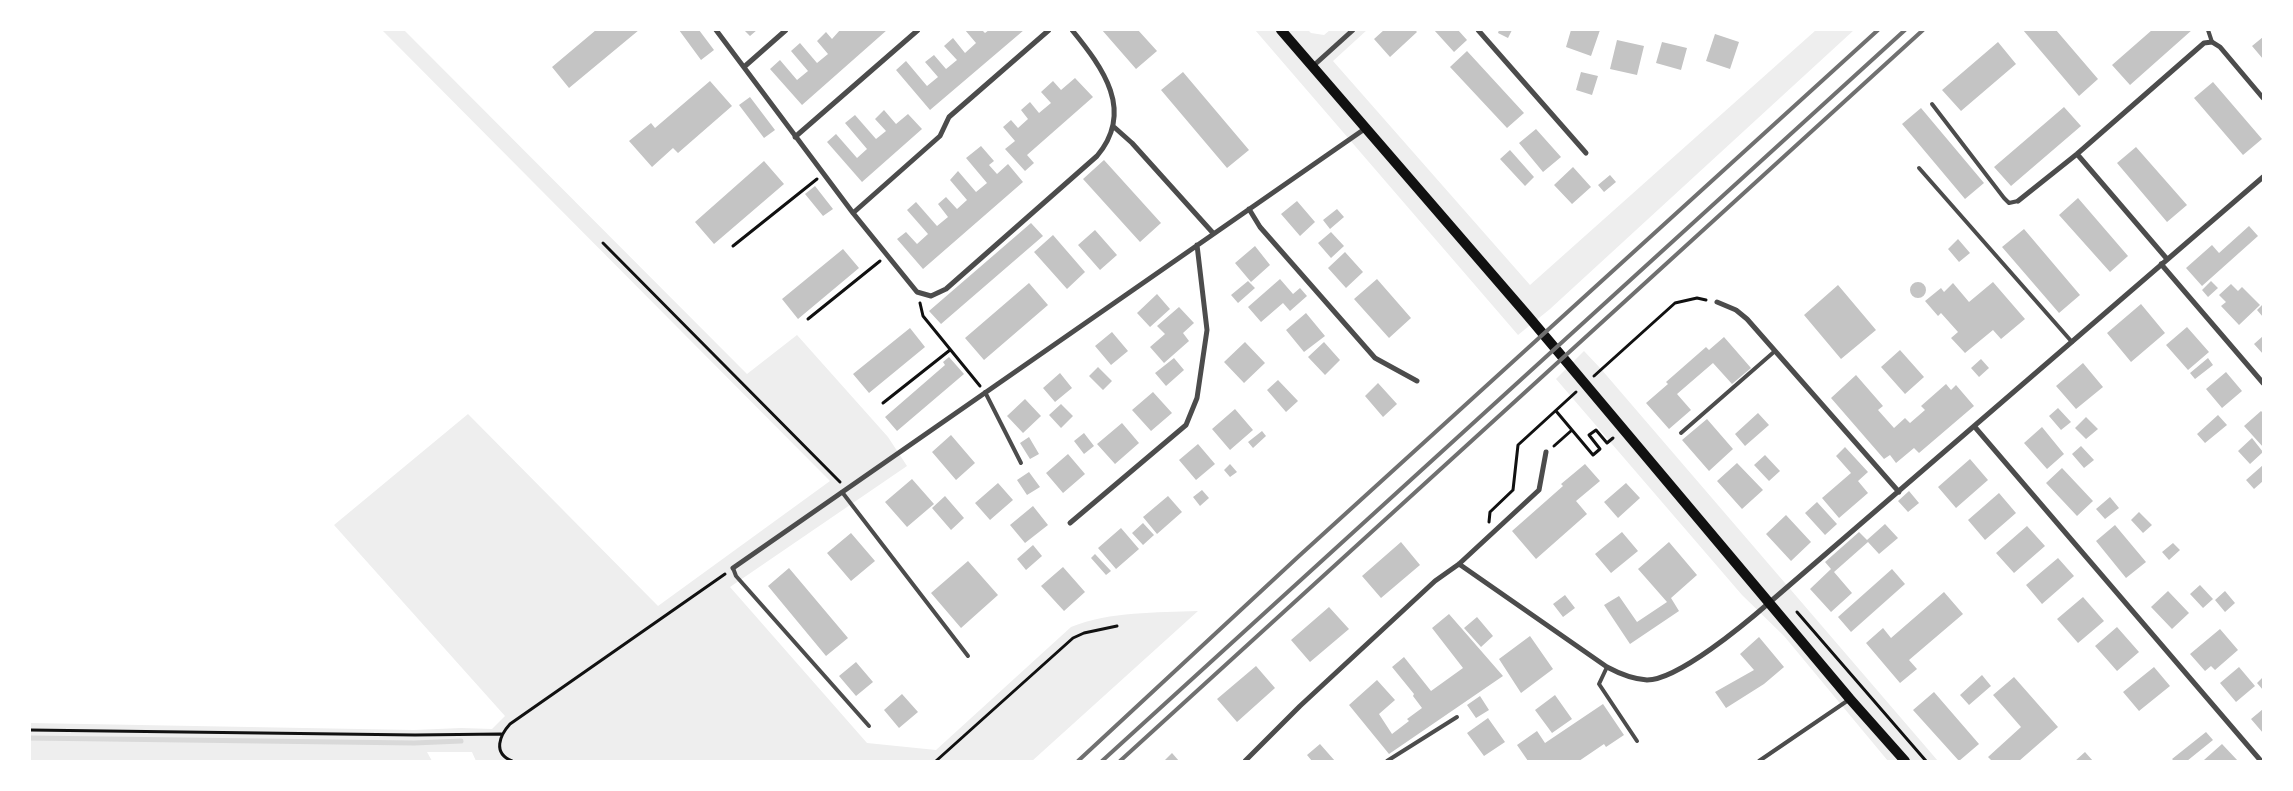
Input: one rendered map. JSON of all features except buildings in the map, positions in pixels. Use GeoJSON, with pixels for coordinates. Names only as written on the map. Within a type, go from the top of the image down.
{"type":"FeatureCollection","features":[{"type":"Feature","properties":{"kind":"main road"},"geometry":{"type":"LineString","coordinates":[[1281,30],[1528,316],[1850,699],[1905,761]]}},
{"type":"Feature","properties":{"kind":"street"},"geometry":{"type":"LineString","coordinates":[[716,30],[886,255],[917,292],[932,296],[946,289],[1097,156],[1108,142],[1114,127],[1114,107],[1110,88],[1094,60],[1072,30]]}},
{"type":"Feature","properties":{"kind":"street"},"geometry":{"type":"LineString","coordinates":[[744,67],[786,30]]}},
{"type":"Feature","properties":{"kind":"street"},"geometry":{"type":"LineString","coordinates":[[795,137],[918,30]]}},
{"type":"Feature","properties":{"kind":"street"},"geometry":{"type":"LineString","coordinates":[[853,213],[940,136],[948,117],[1049,30]]}},
{"type":"Feature","properties":{"kind":"street"},"geometry":{"type":"LineString","coordinates":[[1312,67],[1353,30]]}},
{"type":"Feature","properties":{"kind":"street"},"geometry":{"type":"LineString","coordinates":[[1478,30],[1586,152]]}},
{"type":"Feature","properties":{"kind":"street"},"geometry":{"type":"LineString","coordinates":[[2018,201],[2076,154],[2204,43],[2212,42],[2220,48],[2263,98]]}},
{"type":"Feature","properties":{"kind":"street"},"geometry":{"type":"LineString","coordinates":[[1114,127],[1132,143],[1213,234]]}},
{"type":"Feature","properties":{"kind":"street"},"geometry":{"type":"LineString","coordinates":[[733,568],[1366,128]]}},
{"type":"Feature","properties":{"kind":"street"},"geometry":{"type":"LineString","coordinates":[[2076,154],[2167,259]]}},
{"type":"Feature","properties":{"kind":"street"},"geometry":{"type":"LineString","coordinates":[[1459,564],[1607,667],[1628,677],[1648,680],[1669,675],[1695,659],[1780,594],[2263,177]]}},
{"type":"Feature","properties":{"kind":"street"},"geometry":{"type":"LineString","coordinates":[[1249,208],[1260,228],[1375,358],[1417,381]]}},
{"type":"Feature","properties":{"kind":"street"},"geometry":{"type":"LineString","coordinates":[[1070,523],[1186,425],[1197,398],[1207,330],[1197,245]]}},
{"type":"Feature","properties":{"kind":"street"},"geometry":{"type":"LineString","coordinates":[[2161,264],[2263,383]]}},
{"type":"Feature","properties":{"kind":"street"},"geometry":{"type":"LineString","coordinates":[[1717,302],[1736,310],[1747,319],[1899,492]]}},
{"type":"Feature","properties":{"kind":"street"},"geometry":{"type":"LineString","coordinates":[[1974,426],[2261,761]]}},
{"type":"Feature","properties":{"kind":"street"},"geometry":{"type":"LineString","coordinates":[[1245,761],[1300,706],[1435,581],[1459,564],[1487,536],[1540,490],[1546,452]]}},
{"type":"Feature","properties":{"kind":"lane"},"geometry":{"type":"LineString","coordinates":[[2208,30],[2212,42]]}},
{"type":"Feature","properties":{"kind":"lane"},"geometry":{"type":"LineString","coordinates":[[1932,104],[2004,198],[2009,203],[2018,201]]}},
{"type":"Feature","properties":{"kind":"lane"},"geometry":{"type":"LineString","coordinates":[[1919,168],[2072,342]]}},
{"type":"Feature","properties":{"kind":"lane"},"geometry":{"type":"LineString","coordinates":[[1681,433],[1775,351]]}},
{"type":"Feature","properties":{"kind":"lane"},"geometry":{"type":"LineString","coordinates":[[985,392],[1021,464]]}},
{"type":"Feature","properties":{"kind":"lane"},"geometry":{"type":"LineString","coordinates":[[844,490],[968,656]]}},
{"type":"Feature","properties":{"kind":"lane"},"geometry":{"type":"LineString","coordinates":[[733,568],[736,576],[869,726]]}},
{"type":"Feature","properties":{"kind":"lane"},"geometry":{"type":"LineString","coordinates":[[1607,667],[1599,684],[1637,741]]}},
{"type":"Feature","properties":{"kind":"lane"},"geometry":{"type":"LineString","coordinates":[[1759,761],[1850,699]]}},
{"type":"Feature","properties":{"kind":"lane"},"geometry":{"type":"LineString","coordinates":[[1387,761],[1457,717]]}},
{"type":"Feature","properties":{"kind":"path"},"geometry":{"type":"LineString","coordinates":[[733,246],[823,174]]}},
{"type":"Feature","properties":{"kind":"path"},"geometry":{"type":"LineString","coordinates":[[603,243],[844,490]]}},
{"type":"Feature","properties":{"kind":"path"},"geometry":{"type":"LineString","coordinates":[[808,319],[886,255]]}},
{"type":"Feature","properties":{"kind":"path"},"geometry":{"type":"LineString","coordinates":[[917,292],[923,316],[985,392]]}},
{"type":"Feature","properties":{"kind":"path"},"geometry":{"type":"LineString","coordinates":[[1601,369],[1676,303],[1697,298],[1717,302]]}},
{"type":"Feature","properties":{"kind":"path"},"geometry":{"type":"LineString","coordinates":[[883,403],[950,350]]}},
{"type":"Feature","properties":{"kind":"path"},"geometry":{"type":"LineString","coordinates":[[1487,536],[1490,512],[1514,490],[1518,445],[1571,397]]}},
{"type":"Feature","properties":{"kind":"path"},"geometry":{"type":"LineString","coordinates":[[1556,411],[1593,455],[1600,449],[1589,435],[1596,430],[1607,444],[1613,438]]}},
{"type":"Feature","properties":{"kind":"path"},"geometry":{"type":"LineString","coordinates":[[1546,452],[1572,430]]}},
{"type":"Feature","properties":{"kind":"path"},"geometry":{"type":"LineString","coordinates":[[509,760],[502,753],[499,744],[501,734],[510,724],[733,568]]}},
{"type":"Feature","properties":{"kind":"path"},"geometry":{"type":"LineString","coordinates":[[1780,594],[1926,761]]}},
{"type":"Feature","properties":{"kind":"path"},"geometry":{"type":"LineString","coordinates":[[936,761],[1073,638],[1084,633],[1117,626]]}},
{"type":"Feature","properties":{"kind":"path"},"geometry":{"type":"LineString","coordinates":[[30,730],[501,734]]}},
{"type":"Feature","properties":{"kind":"shaded area"},"geometry":{"type":"Polygon","coordinates":[[[382,30],[404,30],[747,374],[797,335],[888,437],[907,466],[730,587],[867,743],[936,750],[1071,627],[1118,615],[1198,611],[1032,761],[476,761],[472,752],[427,752],[432,761],[30,761],[30,723],[414,730],[492,729],[505,716],[334,525],[468,414],[658,606],[830,481],[382,30]]]}},
{"type":"Feature","properties":{"kind":"shaded area"},"geometry":{"type":"Polygon","coordinates":[[[1255,30],[1308,30],[1311,33],[1324,35],[1330,30],[1367,30],[1333,61],[1530,285],[1816,30],[1854,30],[1550,309],[1518,335],[1255,30]]]}},
{"type":"Feature","properties":{"kind":"shaded area"},"geometry":{"type":"Polygon","coordinates":[[[1584,351],[1938,761],[1888,761],[1784,636],[1742,595],[1556,379],[1584,351]]]}},
{"type":"Feature","properties":{"kind":"waterway"},"geometry":{"type":"LineString","coordinates":[[30,738],[414,743],[461,741]]}},
{"type":"Feature","properties":{"kind":"railway"},"geometry":{"type":"LineString","coordinates":[[1078,761],[1299,556],[1878,30]]}},
{"type":"Feature","properties":{"kind":"railway"},"geometry":{"type":"LineString","coordinates":[[1102,761],[1905,30]]}},
{"type":"Feature","properties":{"kind":"railway"},"geometry":{"type":"LineString","coordinates":[[1120,761],[1923,30]]}}]}
